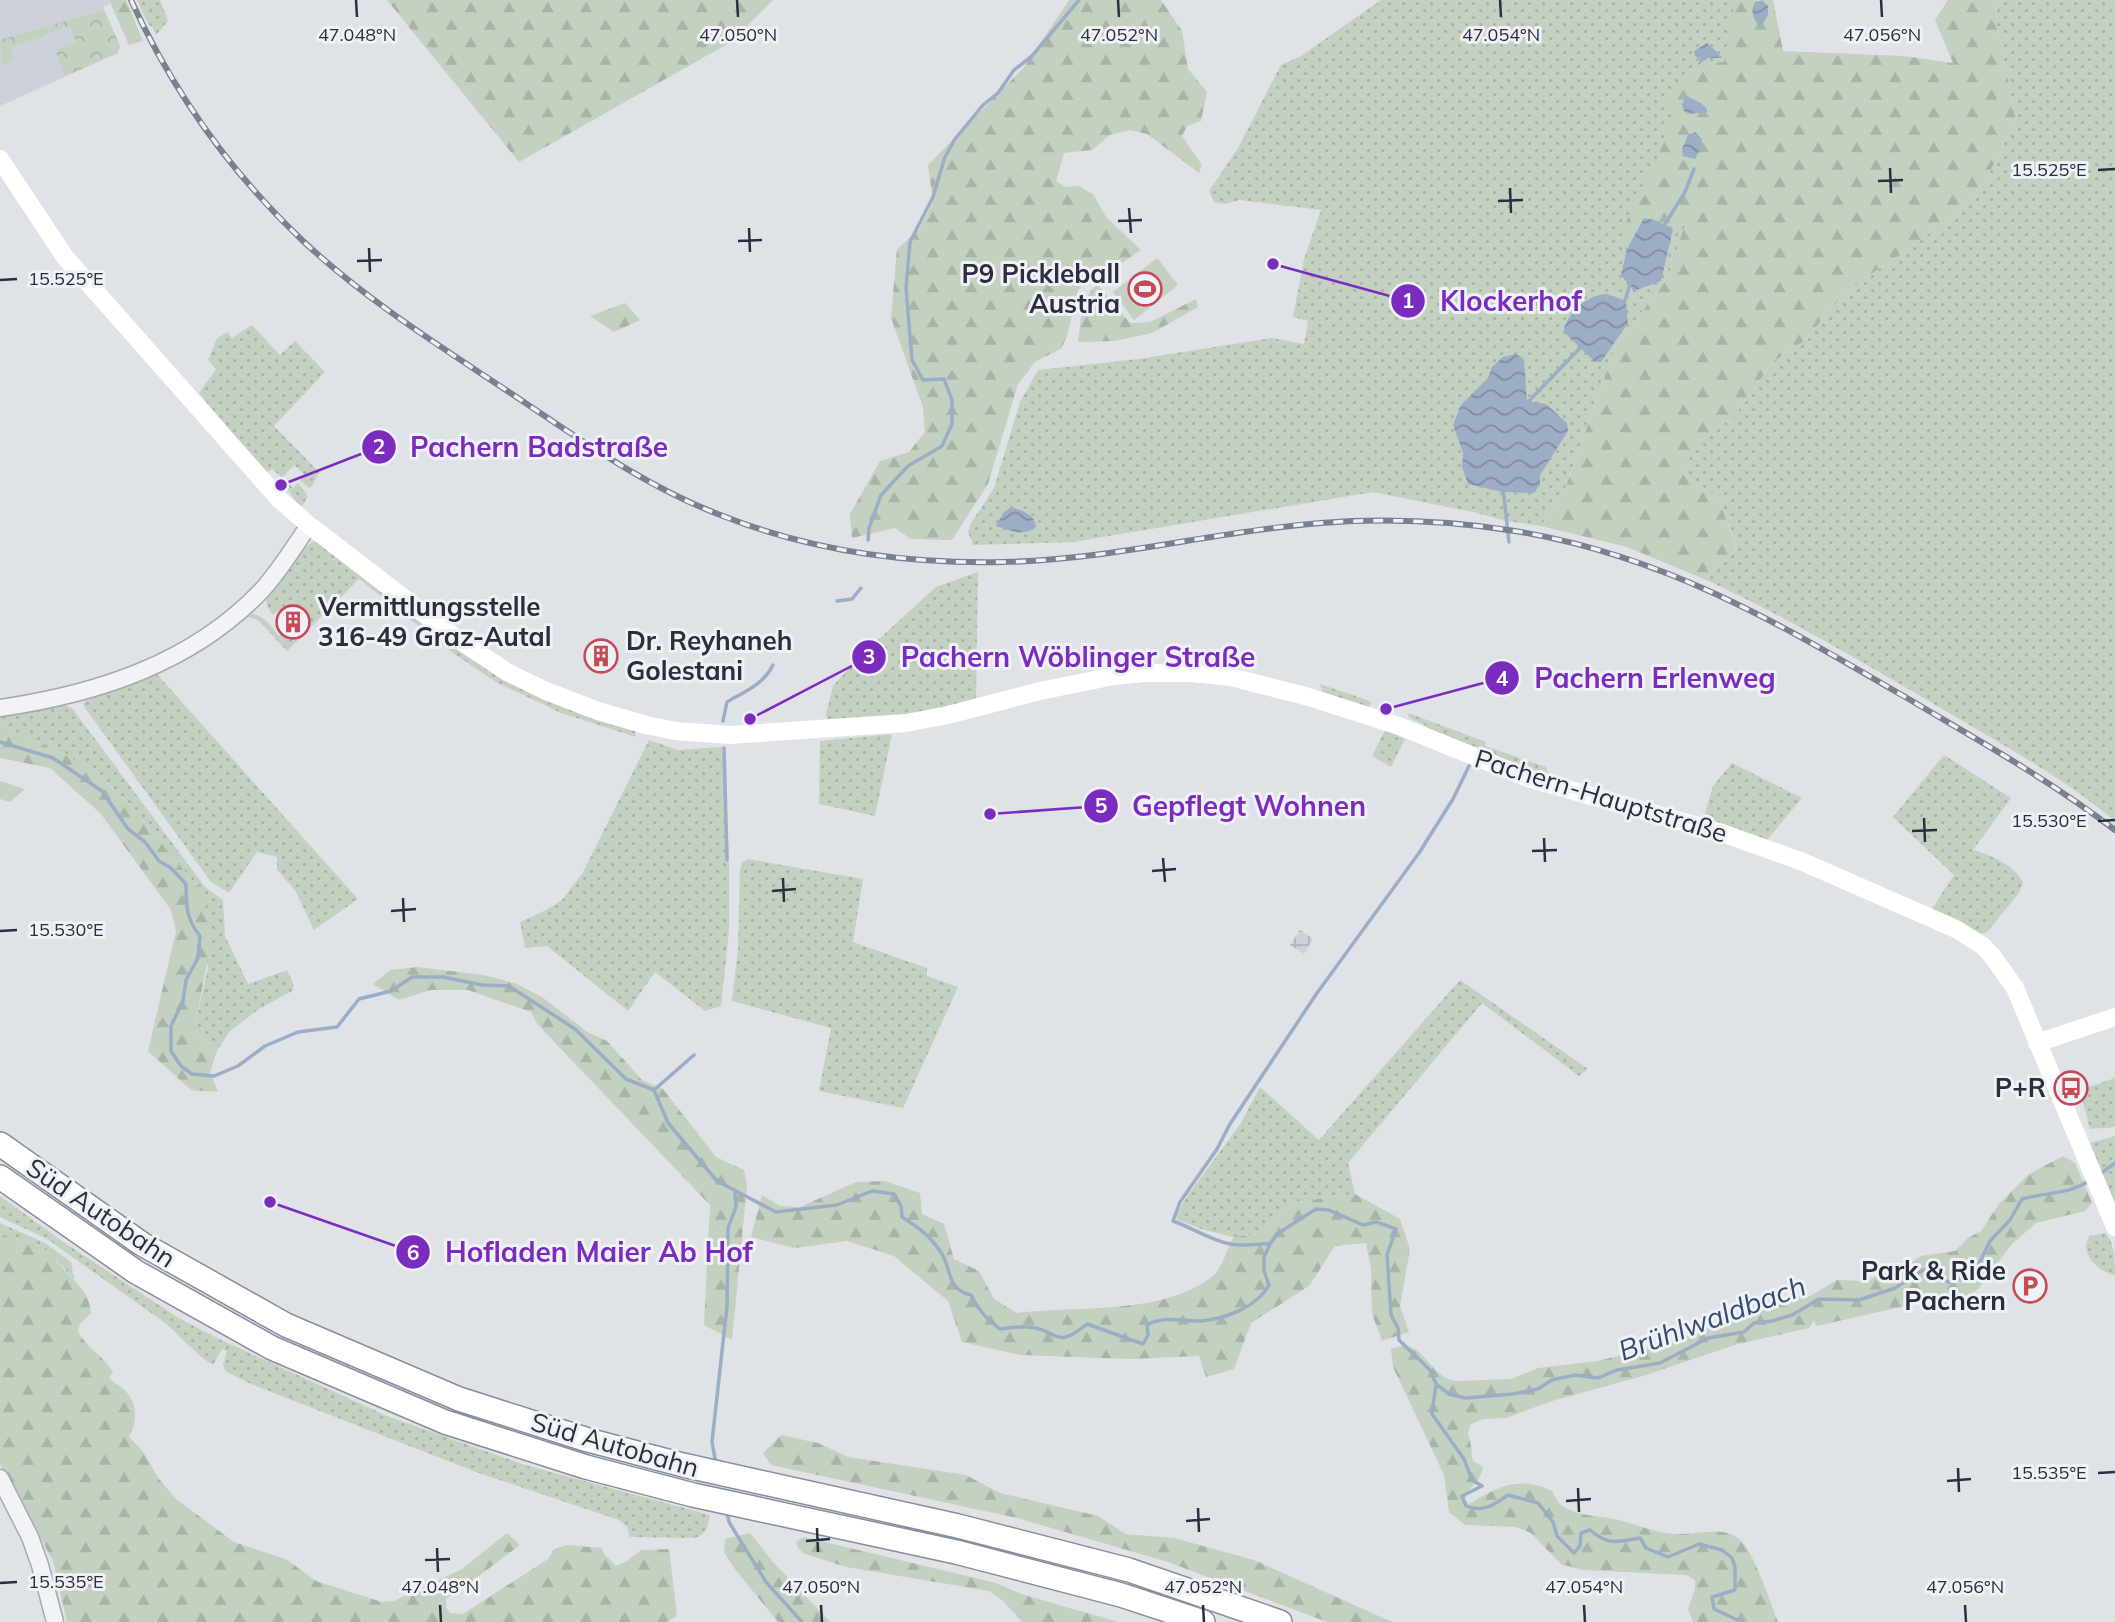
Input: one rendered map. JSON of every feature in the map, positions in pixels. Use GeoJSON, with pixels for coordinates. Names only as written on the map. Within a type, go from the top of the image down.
{"type":"FeatureCollection","features":[{"type":"Feature","properties":{"kind":"highway","name":"Süd Autobahn"},"geometry":{"type":"LineString","coordinates":[[0,1144],[142,1244],[286,1325],[459,1399],[588,1440],[683,1465],[958,1526],[1129,1570],[1280,1622]]}},
{"type":"Feature","properties":{"kind":"highway","name":"Süd Autobahn"},"geometry":{"type":"LineString","coordinates":[[0,1177],[136,1272],[272,1348],[445,1422],[586,1467],[693,1495],[956,1552],[1121,1595],[1203,1622]]}},
{"type":"Feature","properties":{"kind":"main road","name":"Pachern-Hauptstraße"},"geometry":{"type":"LineString","coordinates":[[0,159],[65,257],[279,499],[453,636],[507,672],[578,704],[657,727],[730,735],[906,723],[1040,691],[1102,678],[1144,673],[1192,673],[1231,677],[1309,696],[1399,726],[1528,778],[1722,833],[1803,862],[1956,929],[1983,946],[2015,988],[2115,1227]]}},
{"type":"Feature","properties":{"kind":"main road"},"geometry":{"type":"LineString","coordinates":[[2037,1042],[2115,1017]]}},
{"type":"Feature","properties":{"kind":"street"},"geometry":{"type":"LineString","coordinates":[[0,708],[91,690],[142,673],[194,644],[229,619],[262,590],[309,525]]}},
{"type":"Feature","properties":{"kind":"street"},"geometry":{"type":"LineString","coordinates":[[0,1478],[37,1556],[55,1622]]}},
{"type":"Feature","properties":{"kind":"shaded area"},"geometry":{"type":"Polygon","coordinates":[[[0,0],[109,0],[110,4],[103,7],[120,46],[118,53],[0,106],[0,0]]]}},
{"type":"Feature","properties":{"kind":"shaded area"},"geometry":{"type":"Polygon","coordinates":[[[1300,930],[1313,939],[1304,954],[1290,945],[1300,930]]]}},
{"type":"Feature","properties":{"kind":"green space"},"geometry":{"type":"Polygon","coordinates":[[[109,0],[126,0],[143,41],[129,45],[109,0]]]}},
{"type":"Feature","properties":{"kind":"green space"},"geometry":{"type":"Polygon","coordinates":[[[137,0],[160,0],[168,21],[156,35],[148,24],[137,0]]]}},
{"type":"Feature","properties":{"kind":"green space"},"geometry":{"type":"Polygon","coordinates":[[[387,0],[773,0],[731,42],[519,162],[387,0]]]}},
{"type":"Feature","properties":{"kind":"green space"},"geometry":{"type":"Polygon","coordinates":[[[1069,0],[1161,0],[1182,31],[1188,69],[1207,92],[1201,121],[1187,126],[1182,136],[1202,165],[1199,173],[1147,134],[1130,130],[1110,135],[1092,150],[1064,153],[1056,181],[1066,187],[1079,186],[1093,194],[1106,217],[1141,250],[1110,271],[1093,274],[1078,290],[1062,348],[1035,362],[1018,384],[988,484],[952,540],[911,539],[895,528],[852,538],[850,514],[880,461],[909,452],[925,432],[923,407],[891,318],[897,249],[919,230],[933,202],[928,165],[1024,67],[1069,0]]]}},
{"type":"Feature","properties":{"kind":"green space"},"geometry":{"type":"Polygon","coordinates":[[[1381,0],[1745,0],[1710,157],[1668,277],[1616,346],[1565,489],[1541,526],[1373,492],[1073,542],[973,545],[968,532],[971,523],[994,488],[1020,402],[1038,370],[1138,359],[1272,338],[1304,344],[1308,321],[1293,317],[1304,259],[1321,210],[1239,200],[1225,204],[1214,202],[1209,191],[1238,148],[1281,65],[1301,56],[1381,0]]]}},
{"type":"Feature","properties":{"kind":"green space"},"geometry":{"type":"Polygon","coordinates":[[[1735,0],[1759,0],[1755,2],[1755,16],[1764,23],[1768,6],[1762,0],[1773,0],[1783,51],[1904,56],[1953,63],[1935,20],[1948,0],[2003,0],[1997,4],[1996,19],[2016,120],[1984,183],[1936,228],[1843,295],[1804,341],[1773,362],[1734,416],[1694,445],[1684,475],[1720,499],[1736,551],[1704,579],[1627,547],[1541,526],[1565,489],[1616,346],[1668,277],[1685,225],[1649,222],[1629,256],[1622,241],[1627,220],[1659,154],[1674,114],[1667,104],[1680,79],[1691,69],[1708,63],[1724,62],[1735,0]]]}},
{"type":"Feature","properties":{"kind":"green space"},"geometry":{"type":"Polygon","coordinates":[[[2003,0],[2115,0],[2115,821],[2053,776],[1988,736],[1826,642],[1704,579],[1736,551],[1735,544],[1720,499],[1684,475],[1694,445],[1734,416],[1773,362],[1804,341],[1843,295],[1936,228],[1984,183],[2016,120],[1996,19],[1997,4],[2003,0]]]}},
{"type":"Feature","properties":{"kind":"green space"},"geometry":{"type":"Polygon","coordinates":[[[104,10],[120,46],[118,53],[65,76],[55,50],[76,42],[69,26],[11,48],[15,59],[2,65],[0,40],[104,10]]]}},
{"type":"Feature","properties":{"kind":"green space","name":"P9 Pickleball Austria"},"geometry":{"type":"Polygon","coordinates":[[[1157,258],[1178,285],[1134,320],[1113,292],[1157,258]]]}},
{"type":"Feature","properties":{"kind":"green space"},"geometry":{"type":"Polygon","coordinates":[[[1097,284],[1130,323],[1150,322],[1196,299],[1198,307],[1152,333],[1115,341],[1078,342],[1085,303],[1097,284]]]}},
{"type":"Feature","properties":{"kind":"green space"},"geometry":{"type":"Polygon","coordinates":[[[625,303],[640,320],[614,332],[590,316],[625,303]]]}},
{"type":"Feature","properties":{"kind":"green space"},"geometry":{"type":"Polygon","coordinates":[[[252,325],[280,355],[295,341],[325,372],[274,426],[319,472],[309,488],[300,480],[305,475],[294,465],[282,478],[272,469],[267,472],[263,470],[199,393],[216,369],[208,360],[217,338],[228,332],[232,338],[252,325]]]}},
{"type":"Feature","properties":{"kind":"green space"},"geometry":{"type":"Polygon","coordinates":[[[298,483],[308,496],[299,507],[287,488],[290,485],[293,488],[298,483]]]}},
{"type":"Feature","properties":{"kind":"green space"},"geometry":{"type":"Polygon","coordinates":[[[312,542],[319,542],[500,676],[566,707],[635,730],[636,737],[561,713],[496,682],[453,653],[359,579],[287,651],[257,619],[242,616],[259,616],[279,636],[285,630],[276,620],[282,614],[278,610],[273,615],[266,601],[296,556],[312,542]]]}},
{"type":"Feature","properties":{"kind":"green space"},"geometry":{"type":"Polygon","coordinates":[[[978,572],[976,700],[906,718],[829,724],[826,714],[833,686],[857,659],[936,587],[978,572]]]}},
{"type":"Feature","properties":{"kind":"green space"},"geometry":{"type":"Polygon","coordinates":[[[155,672],[358,899],[314,930],[295,890],[277,870],[277,857],[257,852],[229,893],[211,882],[83,705],[85,701],[155,672]]]}},
{"type":"Feature","properties":{"kind":"green space"},"geometry":{"type":"Polygon","coordinates":[[[1320,684],[1370,701],[1371,704],[1368,707],[1323,693],[1320,684]]]}},
{"type":"Feature","properties":{"kind":"green space"},"geometry":{"type":"Polygon","coordinates":[[[65,705],[72,708],[205,887],[223,900],[225,936],[248,984],[287,970],[294,985],[292,991],[259,1009],[229,1032],[217,1051],[199,1035],[195,1024],[208,968],[197,886],[133,809],[93,769],[0,726],[0,716],[65,705]]]}},
{"type":"Feature","properties":{"kind":"green space"},"geometry":{"type":"Polygon","coordinates":[[[1408,713],[1486,742],[1485,746],[1546,767],[1548,773],[1544,774],[1446,742],[1423,724],[1409,718],[1408,713]]]}},
{"type":"Feature","properties":{"kind":"green space"},"geometry":{"type":"Polygon","coordinates":[[[0,726],[93,769],[133,809],[197,886],[213,934],[195,1024],[199,1035],[217,1051],[210,1072],[218,1092],[191,1090],[148,1051],[176,931],[171,910],[101,814],[50,768],[0,758],[0,726]]]}},
{"type":"Feature","properties":{"kind":"green space"},"geometry":{"type":"Polygon","coordinates":[[[1385,730],[1405,739],[1391,767],[1372,756],[1385,730]]]}},
{"type":"Feature","properties":{"kind":"green space"},"geometry":{"type":"Polygon","coordinates":[[[892,734],[875,816],[819,804],[820,741],[892,734]]]}},
{"type":"Feature","properties":{"kind":"green space"},"geometry":{"type":"Polygon","coordinates":[[[649,740],[678,750],[722,747],[729,854],[729,931],[721,1006],[705,1011],[655,972],[628,1011],[547,946],[525,948],[520,922],[562,900],[582,874],[649,740]]]}},
{"type":"Feature","properties":{"kind":"green space"},"geometry":{"type":"Polygon","coordinates":[[[1944,755],[2011,798],[1973,850],[1995,858],[2009,867],[2023,883],[2019,893],[1987,932],[1980,934],[1931,910],[1954,875],[1893,817],[1944,755]]]}},
{"type":"Feature","properties":{"kind":"green space"},"geometry":{"type":"Polygon","coordinates":[[[1732,763],[1802,798],[1767,840],[1703,820],[1713,786],[1732,763]]]}},
{"type":"Feature","properties":{"kind":"green space"},"geometry":{"type":"Polygon","coordinates":[[[0,781],[25,789],[10,802],[0,799],[0,781]]]}},
{"type":"Feature","properties":{"kind":"green space"},"geometry":{"type":"Polygon","coordinates":[[[748,859],[863,879],[853,942],[927,968],[927,976],[958,987],[903,1108],[819,1091],[831,1028],[732,1001],[738,949],[740,871],[742,862],[748,859]]]}},
{"type":"Feature","properties":{"kind":"green space"},"geometry":{"type":"Polygon","coordinates":[[[417,967],[484,975],[517,984],[542,997],[586,1031],[607,1041],[642,1080],[663,1089],[716,1157],[744,1170],[747,1186],[732,1340],[704,1325],[710,1205],[538,1025],[531,1012],[468,990],[430,990],[399,1000],[373,984],[390,970],[417,967]]]}},
{"type":"Feature","properties":{"kind":"green space"},"geometry":{"type":"Polygon","coordinates":[[[1460,980],[1588,1069],[1579,1076],[1482,1003],[1348,1163],[1355,1194],[1296,1202],[1257,1234],[1233,1237],[1176,1219],[1183,1202],[1241,1123],[1260,1087],[1319,1140],[1460,980]]]}},
{"type":"Feature","properties":{"kind":"green space"},"geometry":{"type":"Polygon","coordinates":[[[2115,1078],[2115,1127],[2090,1129],[2080,1090],[2115,1078]]]}},
{"type":"Feature","properties":{"kind":"green space"},"geometry":{"type":"Polygon","coordinates":[[[2115,1136],[2115,1203],[2090,1143],[2115,1136]]]}},
{"type":"Feature","properties":{"kind":"green space"},"geometry":{"type":"Polygon","coordinates":[[[2063,1156],[2075,1163],[2092,1203],[2085,1211],[2036,1223],[2012,1244],[1979,1288],[1957,1305],[1944,1305],[1931,1300],[1817,1326],[1814,1321],[1809,1328],[1738,1344],[1643,1376],[1552,1401],[1506,1418],[1483,1419],[1470,1425],[1468,1435],[1473,1461],[1483,1467],[1465,1500],[1469,1504],[1499,1488],[1529,1484],[1552,1491],[1561,1505],[1583,1514],[1615,1519],[1668,1533],[1725,1532],[1739,1539],[1750,1554],[1778,1622],[1693,1622],[1688,1609],[1695,1589],[1695,1580],[1686,1575],[1582,1570],[1561,1564],[1531,1533],[1516,1527],[1465,1525],[1449,1512],[1444,1475],[1393,1367],[1391,1349],[1411,1347],[1439,1373],[1457,1381],[1511,1379],[1538,1368],[1598,1361],[1674,1342],[1781,1298],[1810,1296],[1837,1280],[1865,1281],[1901,1269],[1921,1256],[1955,1251],[1968,1238],[1981,1231],[1999,1204],[2029,1174],[2063,1156]]]}},
{"type":"Feature","properties":{"kind":"green space"},"geometry":{"type":"Polygon","coordinates":[[[885,1181],[920,1193],[922,1214],[944,1224],[954,1259],[979,1271],[994,1299],[1017,1313],[1119,1306],[1169,1298],[1192,1289],[1213,1276],[1233,1237],[1257,1234],[1296,1202],[1355,1194],[1400,1219],[1410,1249],[1400,1306],[1409,1332],[1382,1341],[1372,1314],[1371,1269],[1366,1243],[1335,1246],[1309,1286],[1251,1323],[1234,1369],[1206,1377],[1199,1356],[1130,1359],[1020,1355],[962,1342],[948,1301],[894,1256],[847,1241],[794,1248],[751,1237],[762,1195],[780,1206],[800,1207],[856,1182],[885,1181]]]}},
{"type":"Feature","properties":{"kind":"green space"},"geometry":{"type":"Polygon","coordinates":[[[0,1196],[65,1243],[177,1317],[219,1339],[387,1416],[525,1465],[710,1515],[706,1530],[695,1538],[630,1537],[627,1527],[619,1520],[476,1472],[251,1384],[225,1371],[223,1364],[227,1351],[222,1349],[213,1365],[161,1320],[47,1239],[0,1217],[0,1196]]]}},
{"type":"Feature","properties":{"kind":"green space"},"geometry":{"type":"Polygon","coordinates":[[[0,1223],[45,1243],[71,1262],[74,1279],[47,1251],[0,1233],[0,1223]]]}},
{"type":"Feature","properties":{"kind":"green space"},"geometry":{"type":"Polygon","coordinates":[[[0,1233],[37,1246],[54,1256],[81,1287],[91,1313],[80,1324],[78,1331],[113,1372],[110,1379],[131,1398],[135,1418],[129,1437],[142,1450],[159,1479],[176,1499],[234,1542],[286,1559],[316,1581],[382,1602],[394,1601],[462,1569],[507,1533],[520,1545],[446,1599],[446,1608],[450,1613],[463,1614],[548,1559],[554,1549],[566,1545],[602,1548],[604,1554],[616,1566],[641,1550],[669,1549],[677,1616],[667,1622],[67,1622],[53,1561],[0,1464],[0,1233]]]}},
{"type":"Feature","properties":{"kind":"green space"},"geometry":{"type":"Polygon","coordinates":[[[2105,1233],[2113,1247],[2115,1275],[2097,1266],[2086,1249],[2090,1236],[2105,1233]]]}},
{"type":"Feature","properties":{"kind":"green space"},"geometry":{"type":"Polygon","coordinates":[[[781,1435],[818,1443],[848,1457],[966,1475],[1000,1493],[1098,1516],[1126,1534],[1174,1538],[1254,1560],[1392,1622],[1327,1622],[1168,1562],[1017,1518],[771,1465],[763,1453],[781,1435]]]}},
{"type":"Feature","properties":{"kind":"green space"},"geometry":{"type":"Polygon","coordinates":[[[750,1533],[774,1563],[830,1622],[778,1622],[724,1552],[725,1539],[750,1533]]]}},
{"type":"Feature","properties":{"kind":"green space"},"geometry":{"type":"Polygon","coordinates":[[[804,1537],[996,1583],[1021,1594],[1118,1622],[1022,1622],[1003,1601],[989,1591],[846,1567],[803,1553],[796,1542],[804,1537]]]}},
{"type":"Feature","properties":{"kind":"water"},"geometry":{"type":"Polygon","coordinates":[[[1762,0],[1768,6],[1768,15],[1761,27],[1754,18],[1753,9],[1755,2],[1762,0]]]}},
{"type":"Feature","properties":{"kind":"water"},"geometry":{"type":"Polygon","coordinates":[[[1707,43],[1723,58],[1708,58],[1698,65],[1700,59],[1695,56],[1694,51],[1707,43]]]}},
{"type":"Feature","properties":{"kind":"water"},"geometry":{"type":"Polygon","coordinates":[[[1687,96],[1701,103],[1707,112],[1689,114],[1684,111],[1682,105],[1687,96]]]}},
{"type":"Feature","properties":{"kind":"water"},"geometry":{"type":"Polygon","coordinates":[[[1695,132],[1702,139],[1695,159],[1683,156],[1682,149],[1688,135],[1695,132]]]}},
{"type":"Feature","properties":{"kind":"water"},"geometry":{"type":"Polygon","coordinates":[[[1644,218],[1673,229],[1661,281],[1634,291],[1621,275],[1627,249],[1644,218]]]}},
{"type":"Feature","properties":{"kind":"water"},"geometry":{"type":"Polygon","coordinates":[[[1607,294],[1626,301],[1628,323],[1601,362],[1595,362],[1564,332],[1564,328],[1581,304],[1593,297],[1607,294]]]}},
{"type":"Feature","properties":{"kind":"water"},"geometry":{"type":"Polygon","coordinates":[[[1516,354],[1524,359],[1527,401],[1546,404],[1567,423],[1568,431],[1540,475],[1540,485],[1534,493],[1502,492],[1468,484],[1462,467],[1463,453],[1453,425],[1461,405],[1488,378],[1492,367],[1503,357],[1516,354]]]}},
{"type":"Feature","properties":{"kind":"water"},"geometry":{"type":"Polygon","coordinates":[[[1011,507],[1031,516],[1036,527],[1022,532],[996,526],[1003,513],[1011,507]]]}},
{"type":"Feature","properties":{"kind":"waterway"},"geometry":{"type":"LineString","coordinates":[[868,540],[869,528],[881,495],[908,466],[942,446],[952,424],[952,400],[944,379],[923,380],[912,360],[906,288],[910,242],[933,197],[945,157],[955,139],[983,105],[998,93],[1014,70],[1032,56],[1079,0]]}},
{"type":"Feature","properties":{"kind":"waterway"},"geometry":{"type":"LineString","coordinates":[[1662,229],[1685,192],[1694,169]]}},
{"type":"Feature","properties":{"kind":"waterway"},"geometry":{"type":"LineString","coordinates":[[1624,303],[1630,284]]}},
{"type":"Feature","properties":{"kind":"waterway"},"geometry":{"type":"LineString","coordinates":[[1527,403],[1582,346]]}},
{"type":"Feature","properties":{"kind":"waterway"},"geometry":{"type":"LineString","coordinates":[[1503,488],[1509,542]]}},
{"type":"Feature","properties":{"kind":"waterway"},"geometry":{"type":"LineString","coordinates":[[837,601],[852,599],[861,588]]}},
{"type":"Feature","properties":{"kind":"waterway"},"geometry":{"type":"LineString","coordinates":[[723,721],[727,702],[759,682],[773,665]]}},
{"type":"Feature","properties":{"kind":"waterway"},"geometry":{"type":"LineString","coordinates":[[0,742],[53,758],[102,791],[128,829],[145,842],[159,861],[171,868],[186,884],[188,912],[200,936],[198,958],[186,980],[183,1001],[171,1026],[171,1051],[181,1066],[192,1074],[214,1076],[238,1066],[265,1046],[298,1032],[337,1027],[359,999],[391,991],[412,977],[443,977],[482,985],[509,986],[575,1029],[626,1079],[654,1090],[668,1123],[717,1181],[776,1212],[837,1205],[872,1191],[894,1194],[901,1206],[902,1217],[932,1241],[944,1258],[953,1283],[971,1295],[980,1310],[995,1325],[1000,1329],[1029,1327],[1062,1338],[1087,1324],[1143,1344],[1148,1335],[1147,1325],[1153,1322],[1202,1321],[1240,1310],[1264,1293],[1269,1285],[1264,1271],[1264,1257],[1277,1234],[1316,1209],[1329,1210],[1363,1225],[1376,1222],[1396,1229],[1387,1255],[1391,1315],[1398,1328],[1399,1340],[1430,1370],[1436,1384],[1432,1414],[1464,1459],[1472,1480],[1482,1486],[1462,1496],[1466,1506],[1483,1508],[1508,1495],[1538,1503],[1553,1522],[1557,1536],[1574,1553],[1580,1546],[1581,1533],[1590,1530],[1603,1539],[1614,1542],[1640,1538],[1646,1548],[1668,1557],[1699,1544],[1722,1550],[1732,1558],[1735,1567],[1735,1590],[1712,1597],[1714,1609],[1742,1622]]}},
{"type":"Feature","properties":{"kind":"waterway"},"geometry":{"type":"LineString","coordinates":[[724,748],[727,860]]}},
{"type":"Feature","properties":{"kind":"waterway"},"geometry":{"type":"LineString","coordinates":[[1270,1244],[1230,1244],[1173,1221],[1180,1202],[1317,993],[1419,853],[1453,799],[1470,764]]}},
{"type":"Feature","properties":{"kind":"waterway"},"geometry":{"type":"LineString","coordinates":[[654,1090],[694,1055]]}},
{"type":"Feature","properties":{"kind":"waterway","name":"Brühlwaldbach"},"geometry":{"type":"LineString","coordinates":[[2100,1174],[2115,1163]]}},
{"type":"Feature","properties":{"kind":"waterway","name":"Brühlwaldbach"},"geometry":{"type":"LineString","coordinates":[[1436,1384],[1449,1394],[1466,1398],[1538,1389],[1552,1380],[1575,1375],[1598,1378],[1617,1370],[1660,1363],[1708,1338],[1744,1332],[1754,1323],[1792,1315],[1819,1299],[1859,1300],[1895,1288],[1923,1270],[1948,1282],[1964,1278],[1975,1272],[1990,1241],[2010,1220],[2022,1199],[2066,1191],[2090,1180]]}},
{"type":"Feature","properties":{"kind":"waterway"},"geometry":{"type":"LineString","coordinates":[[716,1464],[712,1442],[727,1306],[728,1228],[736,1207],[735,1192]]}},
{"type":"Feature","properties":{"kind":"waterway"},"geometry":{"type":"LineString","coordinates":[[727,1512],[729,1522],[766,1582],[802,1622]]}},
{"type":"Feature","properties":{"kind":"railway"},"geometry":{"type":"LineString","coordinates":[[131,0],[165,66],[205,129],[252,187],[303,241],[353,284],[433,342],[616,462],[695,505],[791,538],[861,553],[932,561],[1043,560],[1281,527],[1370,521],[1467,525],[1570,542],[1623,557],[1673,576],[1769,620],[1990,747],[2041,778],[2115,830]]}},
{"type":"Feature","properties":{"kind":"place","name":"Klockerhof"},"geometry":{"type":"Point","coordinates":[1273,264]}},
{"type":"Feature","properties":{"kind":"place","name":"P9 Pickleball Austria"},"geometry":{"type":"Point","coordinates":[1145,289]}},
{"type":"Feature","properties":{"kind":"place","name":"Pachern Badstraße"},"geometry":{"type":"Point","coordinates":[281,485]}},
{"type":"Feature","properties":{"kind":"place","name":"Vermittlungsstelle 316-49 Graz-Autal"},"geometry":{"type":"Point","coordinates":[293,622]}},
{"type":"Feature","properties":{"kind":"place","name":"Dr. Reyhaneh Golestani"},"geometry":{"type":"Point","coordinates":[601,656]}},
{"type":"Feature","properties":{"kind":"place","name":"Pachern Erlenweg"},"geometry":{"type":"Point","coordinates":[1386,709]}},
{"type":"Feature","properties":{"kind":"place","name":"Pachern Wöblinger Straße"},"geometry":{"type":"Point","coordinates":[750,719]}},
{"type":"Feature","properties":{"kind":"place","name":"Gepflegt Wohnen"},"geometry":{"type":"Point","coordinates":[990,814]}},
{"type":"Feature","properties":{"kind":"place","name":"P+R"},"geometry":{"type":"Point","coordinates":[2071,1088]}},
{"type":"Feature","properties":{"kind":"place","name":"Hofladen Maier Ab Hof"},"geometry":{"type":"Point","coordinates":[270,1202]}},
{"type":"Feature","properties":{"kind":"place","name":"Park & Ride Pachern"},"geometry":{"type":"Point","coordinates":[2030,1286]}}]}
